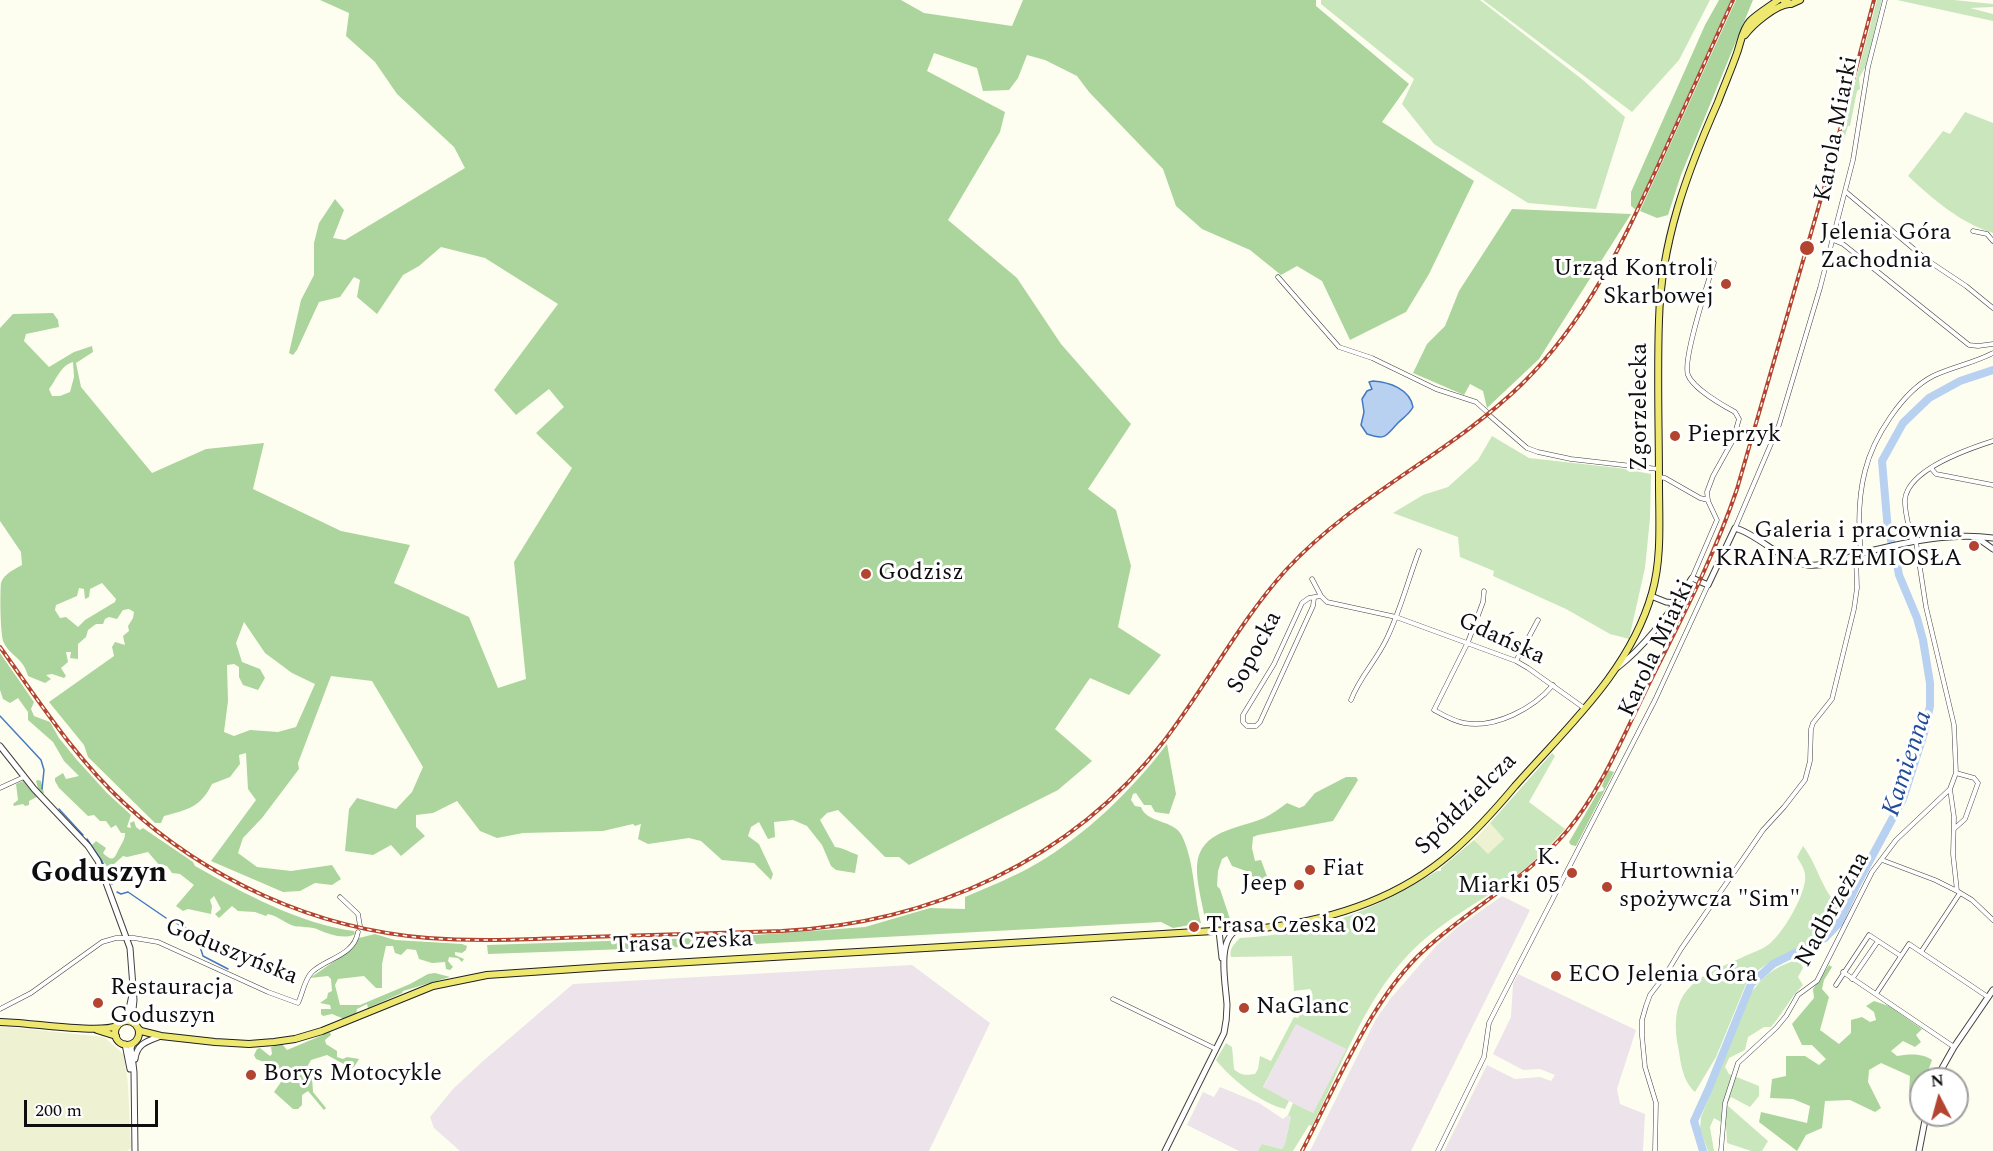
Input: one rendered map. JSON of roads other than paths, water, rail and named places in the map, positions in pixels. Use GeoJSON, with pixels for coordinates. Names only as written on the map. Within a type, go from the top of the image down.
{"type":"FeatureCollection","features":[{"type":"Feature","properties":{"kind":"main road","name":"Zgorzelecka"},"geometry":{"type":"LineString","coordinates":[[1741,44],[1742,35],[1750,21],[1778,0]]}},
{"type":"Feature","properties":{"kind":"main road","name":"Zgorzelecka"},"geometry":{"type":"LineString","coordinates":[[1618,667],[1634,639],[1651,596],[1659,545],[1659,312],[1666,254],[1688,174],[1741,44],[1753,26],[1786,2],[1794,4],[1800,0]]}},
{"type":"Feature","properties":{"kind":"main road","name":"Spółdzielcza"},"geometry":{"type":"LineString","coordinates":[[1219,931],[1287,925],[1327,917],[1385,896],[1414,880],[1448,856],[1501,803],[1618,667]]}},
{"type":"Feature","properties":{"kind":"main road","name":"Trasa Czeska"},"geometry":{"type":"LineString","coordinates":[[136,1026],[141,1031],[161,1036],[240,1044],[295,1039],[332,1027],[426,988],[488,975],[1219,931]]}},
{"type":"Feature","properties":{"kind":"main road"},"geometry":{"type":"LineString","coordinates":[[0,1022],[93,1029],[112,1028],[124,1021],[136,1026],[135,1041],[125,1044],[116,1036],[93,1029]]}},
{"type":"Feature","properties":{"kind":"main road"},"geometry":{"type":"LineString","coordinates":[[116,1036],[117,1026]]}},
{"type":"Feature","properties":{"kind":"main road","name":"Trasa Czeska"},"geometry":{"type":"LineString","coordinates":[[135,1041],[161,1036]]}},
{"type":"Feature","properties":{"kind":"street","name":"Karola Miarki"},"geometry":{"type":"LineString","coordinates":[[1438,1151],[1484,1057],[1489,1023],[1655,700],[1735,528],[1779,425],[1846,192],[1868,67],[1885,0]]}},
{"type":"Feature","properties":{"kind":"street"},"geometry":{"type":"LineString","coordinates":[[1846,192],[1927,260],[1966,286],[1993,308]]}},
{"type":"Feature","properties":{"kind":"street"},"geometry":{"type":"LineString","coordinates":[[1973,231],[1987,234],[1993,241]]}},
{"type":"Feature","properties":{"kind":"street"},"geometry":{"type":"LineString","coordinates":[[1833,240],[1843,244],[1969,345],[1993,344]]}},
{"type":"Feature","properties":{"kind":"street"},"geometry":{"type":"LineString","coordinates":[[1618,667],[1631,656],[1675,603],[1692,578],[1717,520],[1708,501],[1707,492],[1733,440],[1739,419],[1735,412],[1691,382],[1687,372],[1688,354],[1714,263]]}},
{"type":"Feature","properties":{"kind":"street"},"geometry":{"type":"LineString","coordinates":[[1278,277],[1339,347],[1372,358],[1436,389],[1476,402],[1527,448],[1571,459],[1659,469]]}},
{"type":"Feature","properties":{"kind":"street"},"geometry":{"type":"LineString","coordinates":[[1655,1151],[1656,1103],[1645,1067],[1642,1036],[1642,1020],[1646,1006],[1650,995],[1763,830],[1804,780],[1810,761],[1811,729],[1813,723],[1832,699],[1855,602],[1859,515],[1864,472],[1868,461],[1890,417],[1909,393],[1934,376],[1993,353]]}},
{"type":"Feature","properties":{"kind":"street","name":"Nadbrzeżna"},"geometry":{"type":"LineString","coordinates":[[1721,1151],[1725,1103],[1738,1063],[1776,1028],[1786,1016],[1797,995],[1817,981],[1870,876],[1896,840],[1950,789],[1956,773],[1954,725],[1926,608],[1905,501],[1913,484],[1931,468],[1959,452],[1993,441]]}},
{"type":"Feature","properties":{"kind":"street"},"geometry":{"type":"LineString","coordinates":[[1931,468],[1936,474],[1993,485]]}},
{"type":"Feature","properties":{"kind":"street"},"geometry":{"type":"LineString","coordinates":[[1659,477],[1708,501]]}},
{"type":"Feature","properties":{"kind":"street"},"geometry":{"type":"LineString","coordinates":[[1735,528],[1745,531],[1791,560],[1805,565],[1817,565],[1912,543],[1975,536],[1993,538]]}},
{"type":"Feature","properties":{"kind":"street"},"geometry":{"type":"LineString","coordinates":[[1975,536],[1993,549]]}},
{"type":"Feature","properties":{"kind":"street"},"geometry":{"type":"LineString","coordinates":[[1351,700],[1354,690],[1386,640],[1419,551]]}},
{"type":"Feature","properties":{"kind":"street"},"geometry":{"type":"LineString","coordinates":[[1692,578],[1708,585]]}},
{"type":"Feature","properties":{"kind":"street"},"geometry":{"type":"LineString","coordinates":[[1312,579],[1321,596]]}},
{"type":"Feature","properties":{"kind":"street"},"geometry":{"type":"LineString","coordinates":[[1484,591],[1483,602],[1468,642],[1434,710],[1463,723],[1498,720],[1518,712],[1553,685]]}},
{"type":"Feature","properties":{"kind":"street","name":"Gdańska"},"geometry":{"type":"LineString","coordinates":[[1321,596],[1336,605],[1396,617],[1468,642],[1516,662],[1584,708]]}},
{"type":"Feature","properties":{"kind":"street","name":"Sopocka"},"geometry":{"type":"LineString","coordinates":[[1314,598],[1313,606],[1260,722],[1256,726],[1247,726],[1242,717],[1274,664],[1302,603],[1314,598],[1321,596]]}},
{"type":"Feature","properties":{"kind":"street"},"geometry":{"type":"LineString","coordinates":[[1651,596],[1675,603]]}},
{"type":"Feature","properties":{"kind":"street"},"geometry":{"type":"LineString","coordinates":[[1516,662],[1538,620]]}},
{"type":"Feature","properties":{"kind":"street","name":"Goduszyńska"},"geometry":{"type":"LineString","coordinates":[[0,746],[24,777],[92,850],[101,868],[127,938],[132,960],[132,1019],[136,1026]]}},
{"type":"Feature","properties":{"kind":"street"},"geometry":{"type":"LineString","coordinates":[[1954,829],[1965,819],[1978,783],[1974,778],[1956,773]]}},
{"type":"Feature","properties":{"kind":"street"},"geometry":{"type":"LineString","coordinates":[[0,788],[24,777]]}},
{"type":"Feature","properties":{"kind":"street"},"geometry":{"type":"LineString","coordinates":[[1922,952],[1958,892],[1953,854],[1954,829],[1950,789]]}},
{"type":"Feature","properties":{"kind":"street"},"geometry":{"type":"LineString","coordinates":[[1882,860],[1935,880],[1958,892],[1972,900],[1993,920]]}},
{"type":"Feature","properties":{"kind":"street"},"geometry":{"type":"LineString","coordinates":[[340,897],[358,914],[360,926]]}},
{"type":"Feature","properties":{"kind":"street"},"geometry":{"type":"LineString","coordinates":[[1225,947],[1229,935],[1237,930]]}},
{"type":"Feature","properties":{"kind":"street"},"geometry":{"type":"LineString","coordinates":[[1165,1151],[1224,1033],[1227,1018],[1225,947],[1223,935],[1219,931]]}},
{"type":"Feature","properties":{"kind":"street"},"geometry":{"type":"LineString","coordinates":[[1219,931],[1219,946],[1224,962]]}},
{"type":"Feature","properties":{"kind":"street","name":"Goduszyńska"},"geometry":{"type":"LineString","coordinates":[[0,1009],[31,993],[102,942],[127,938],[158,942],[268,992],[298,1003],[310,975],[344,953],[355,940],[358,932]]}},
{"type":"Feature","properties":{"kind":"street"},"geometry":{"type":"LineString","coordinates":[[1836,985],[1869,934],[1901,956]]}},
{"type":"Feature","properties":{"kind":"street"},"geometry":{"type":"LineString","coordinates":[[1852,979],[1878,941]]}},
{"type":"Feature","properties":{"kind":"street"},"geometry":{"type":"LineString","coordinates":[[1876,994],[1909,944],[1988,997]]}},
{"type":"Feature","properties":{"kind":"street"},"geometry":{"type":"LineString","coordinates":[[1843,972],[1954,1047]]}},
{"type":"Feature","properties":{"kind":"street"},"geometry":{"type":"LineString","coordinates":[[1943,1067],[1993,990]]}},
{"type":"Feature","properties":{"kind":"street","name":"Goduszyńska"},"geometry":{"type":"LineString","coordinates":[[124,1021],[127,1018],[133,991]]}},
{"type":"Feature","properties":{"kind":"street"},"geometry":{"type":"LineString","coordinates":[[1113,999],[1217,1050]]}},
{"type":"Feature","properties":{"kind":"street"},"geometry":{"type":"LineString","coordinates":[[135,1151],[135,1057],[138,1048],[145,1042],[161,1036]]}},
{"type":"Feature","properties":{"kind":"street"},"geometry":{"type":"LineString","coordinates":[[134,1072],[132,1054],[135,1041]]}},
{"type":"Feature","properties":{"kind":"street"},"geometry":{"type":"LineString","coordinates":[[125,1044],[134,1089]]}},
{"type":"Feature","properties":{"kind":"street"},"geometry":{"type":"LineString","coordinates":[[1919,1151],[1924,1127]]}},
{"type":"Feature","properties":{"kind":"water"},"geometry":{"type":"Polygon","coordinates":[[[1369,382],[1386,383],[1403,391],[1408,395],[1413,407],[1389,432],[1381,437],[1367,434],[1361,425],[1364,412],[1362,399],[1367,391],[1372,389],[1369,382]]]}},
{"type":"Feature","properties":{"kind":"waterway","name":"Kamienna"},"geometry":{"type":"LineString","coordinates":[[1703,1151],[1694,1121],[1751,984],[1773,964],[1825,938],[1839,923],[1856,886],[1903,799],[1924,733],[1930,706],[1930,683],[1917,618],[1899,575],[1888,531],[1882,461],[1903,423],[1929,398],[1960,381],[1993,370]]}},
{"type":"Feature","properties":{"kind":"waterway"},"geometry":{"type":"LineString","coordinates":[[0,716],[41,760],[44,770],[42,789]]}},
{"type":"Feature","properties":{"kind":"waterway"},"geometry":{"type":"LineString","coordinates":[[59,809],[83,835]]}},
{"type":"Feature","properties":{"kind":"waterway"},"geometry":{"type":"LineString","coordinates":[[87,839],[102,861],[112,884]]}},
{"type":"Feature","properties":{"kind":"waterway"},"geometry":{"type":"LineString","coordinates":[[117,892],[121,894],[128,892],[166,918]]}},
{"type":"Feature","properties":{"kind":"waterway"},"geometry":{"type":"LineString","coordinates":[[171,920],[196,934],[203,956],[228,969]]}},
{"type":"Feature","properties":{"kind":"railway"},"geometry":{"type":"LineString","coordinates":[[0,647],[89,767],[106,786],[156,831],[227,877],[265,896],[304,912],[344,924],[386,933],[468,940],[782,931],[837,925],[891,915],[944,899],[994,878],[1042,852],[1086,820],[1127,783],[1164,741],[1238,632],[1286,570],[1342,519],[1494,409],[1545,359],[1585,306],[1618,250],[1733,0]]}},
{"type":"Feature","properties":{"kind":"railway"},"geometry":{"type":"LineString","coordinates":[[1302,1151],[1368,1023],[1400,976],[1436,940],[1514,881],[1550,849],[1567,831],[1590,799],[1619,746],[1706,567],[1737,489],[1831,164],[1874,0]]}},
{"type":"Feature","properties":{"kind":"place","name":"Jelenia Góra Zachodnia"},"geometry":{"type":"Point","coordinates":[1807,248]}},
{"type":"Feature","properties":{"kind":"place","name":"Urząd Kontroli Skarbowej"},"geometry":{"type":"Point","coordinates":[1726,284]}},
{"type":"Feature","properties":{"kind":"place","name":"Pieprzyk"},"geometry":{"type":"Point","coordinates":[1675,436]}},
{"type":"Feature","properties":{"kind":"place","name":"Galeria i pracownia KRAINA RZEMIOSŁA"},"geometry":{"type":"Point","coordinates":[1974,546]}},
{"type":"Feature","properties":{"kind":"place","name":"Godzisz"},"geometry":{"type":"Point","coordinates":[866,574]}},
{"type":"Feature","properties":{"kind":"place","name":"Fiat"},"geometry":{"type":"Point","coordinates":[1310,870]}},
{"type":"Feature","properties":{"kind":"place","name":"K. Miarki 05"},"geometry":{"type":"Point","coordinates":[1572,873]}},
{"type":"Feature","properties":{"kind":"place","name":"Jeep"},"geometry":{"type":"Point","coordinates":[1299,885]}},
{"type":"Feature","properties":{"kind":"place","name":"Hurtownia spożywcza \"Sim\""},"geometry":{"type":"Point","coordinates":[1607,887]}},
{"type":"Feature","properties":{"kind":"place","name":"Trasa Czeska 02"},"geometry":{"type":"Point","coordinates":[1194,927]}},
{"type":"Feature","properties":{"kind":"place","name":"ECO Jelenia Góra"},"geometry":{"type":"Point","coordinates":[1556,976]}},
{"type":"Feature","properties":{"kind":"place","name":"Restauracja Goduszyn"},"geometry":{"type":"Point","coordinates":[98,1003]}},
{"type":"Feature","properties":{"kind":"place","name":"NaGlanc"},"geometry":{"type":"Point","coordinates":[1244,1008]}},
{"type":"Feature","properties":{"kind":"place","name":"Borys Motocykle"},"geometry":{"type":"Point","coordinates":[251,1075]}},
{"type":"Feature","properties":{"kind":"district","name":"Goduszyn"},"geometry":{"type":"Point","coordinates":[99,875]}}]}
